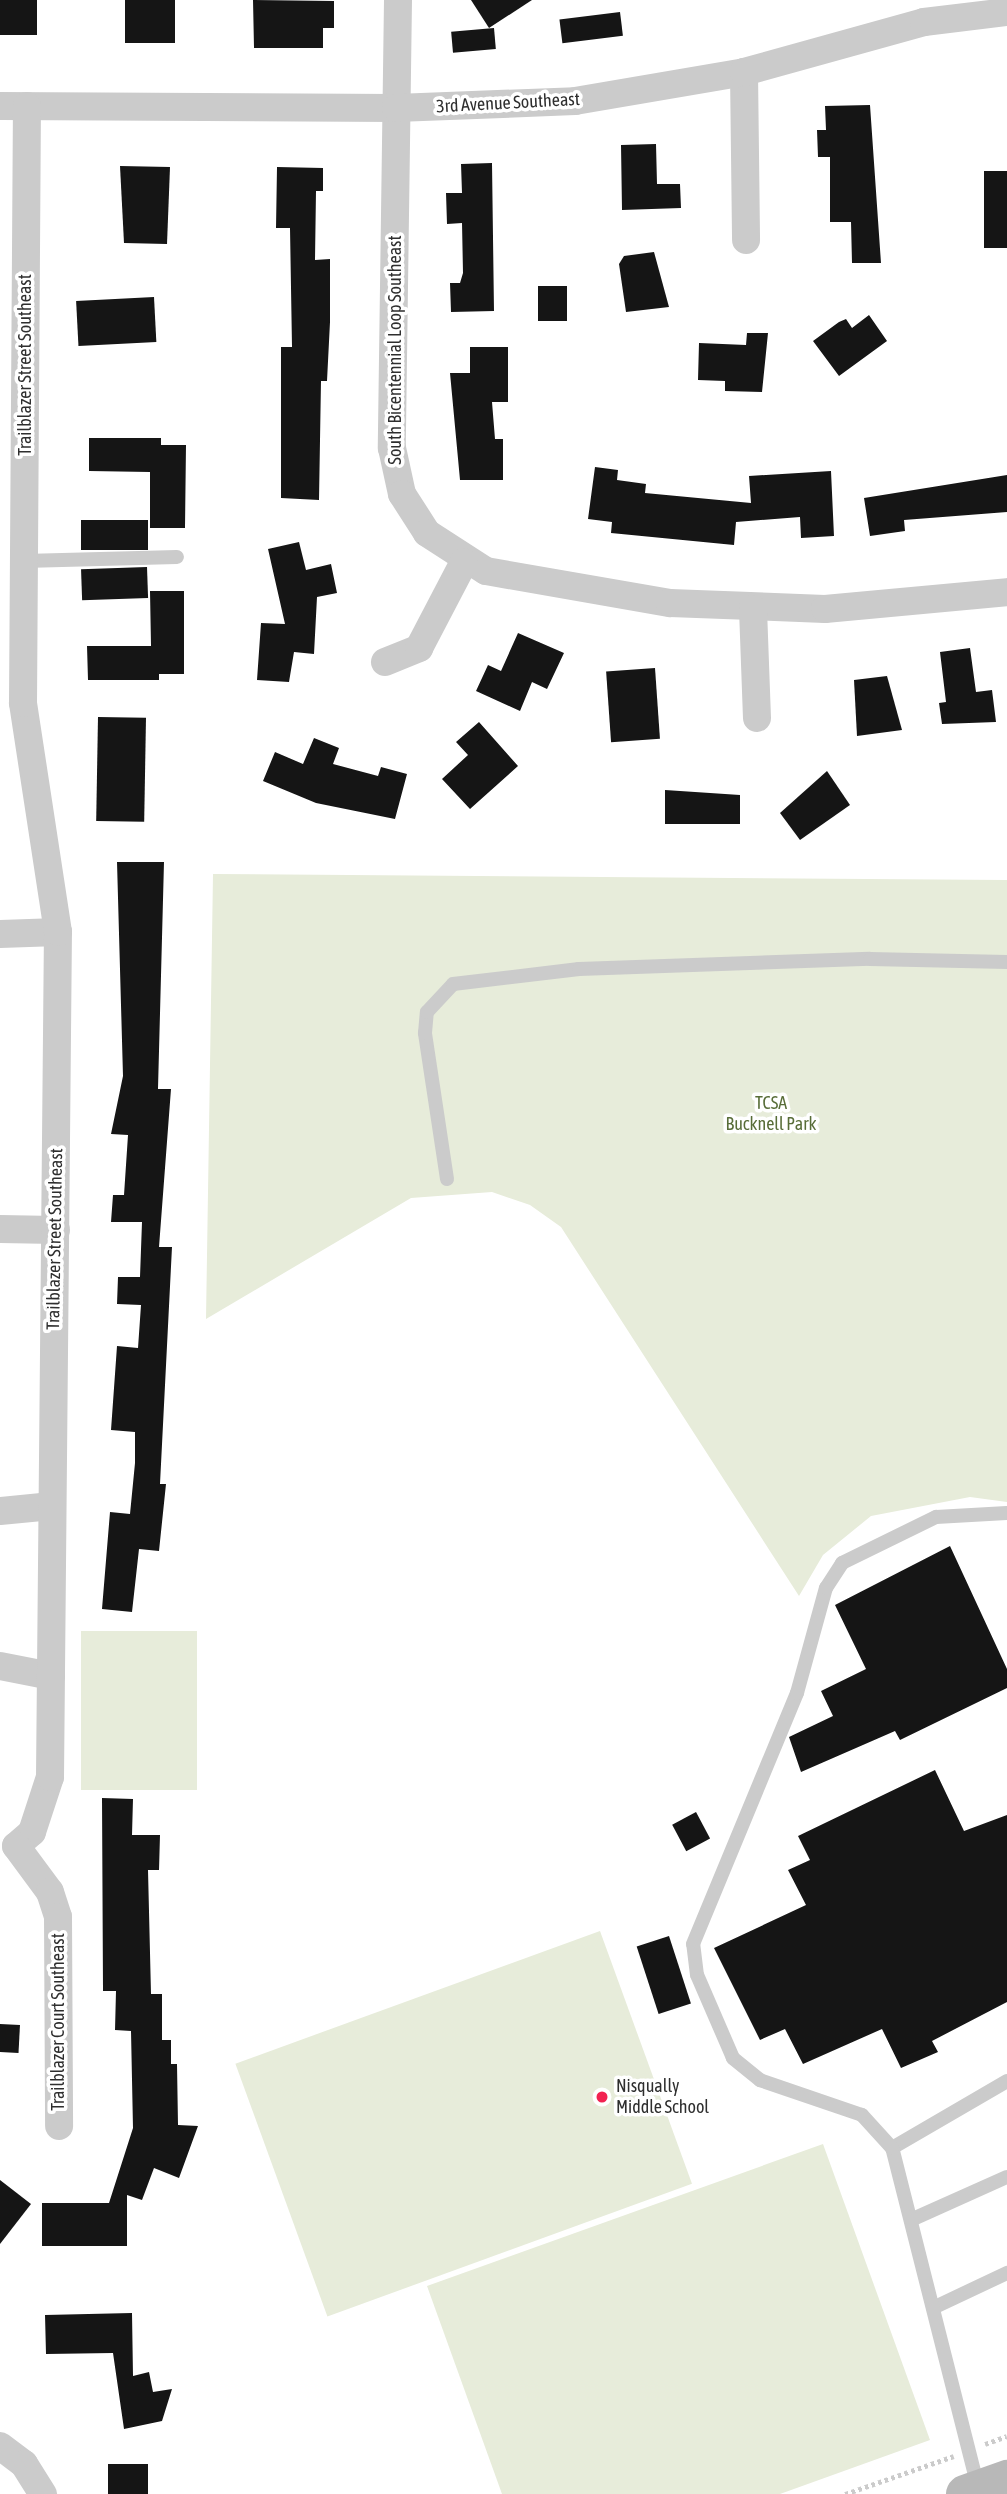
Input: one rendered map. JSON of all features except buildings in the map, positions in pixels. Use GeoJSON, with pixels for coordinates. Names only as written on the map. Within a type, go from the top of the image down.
{"type":"FeatureCollection","features":[{"type":"Feature","properties":{"kind":"street","name":"South Bicentennial Loop Southeast"},"geometry":{"type":"LineString","coordinates":[[398,0],[395,471],[413,515],[464,562],[582,592],[753,609],[891,606],[1007,592]]}},
{"type":"Feature","properties":{"kind":"street","name":"3rd Avenue Southeast"},"geometry":{"type":"LineString","coordinates":[[13,106],[396,108],[575,101],[744,72],[885,31],[996,8]]}},
{"type":"Feature","properties":{"kind":"street"},"geometry":{"type":"LineString","coordinates":[[744,72],[746,240]]}},
{"type":"Feature","properties":{"kind":"street","name":"Trailblazer Street Southeast"},"geometry":{"type":"LineString","coordinates":[[8,1847],[45,1805],[51,1676],[58,932],[29,766],[12,625],[24,561],[13,106]]}},
{"type":"Feature","properties":{"kind":"street"},"geometry":{"type":"LineString","coordinates":[[385,662],[419,648],[464,562]]}},
{"type":"Feature","properties":{"kind":"street"},"geometry":{"type":"LineString","coordinates":[[753,609],[757,718]]}},
{"type":"Feature","properties":{"kind":"street"},"geometry":{"type":"LineString","coordinates":[[0,934],[58,932]]}},
{"type":"Feature","properties":{"kind":"street"},"geometry":{"type":"LineString","coordinates":[[0,1229],[56,1230]]}},
{"type":"Feature","properties":{"kind":"street"},"geometry":{"type":"LineString","coordinates":[[0,1511],[52,1506]]}},
{"type":"Feature","properties":{"kind":"street"},"geometry":{"type":"LineString","coordinates":[[0,1666],[51,1676]]}},
{"type":"Feature","properties":{"kind":"street","name":"Trailblazer Court Southeast"},"geometry":{"type":"LineString","coordinates":[[8,1847],[50,1892],[58,1917],[59,2126]]}},
{"type":"Feature","properties":{"kind":"street"},"geometry":{"type":"LineString","coordinates":[[0,2446],[24,2464],[43,2494]]}},
{"type":"Feature","properties":{"kind":"lane"},"geometry":{"type":"LineString","coordinates":[[24,561],[177,557]]}},
{"type":"Feature","properties":{"kind":"lane"},"geometry":{"type":"LineString","coordinates":[[447,1179],[425,1033],[428,1012],[453,984],[579,969],[870,959],[1007,962]]}},
{"type":"Feature","properties":{"kind":"lane"},"geometry":{"type":"LineString","coordinates":[[983,2487],[969,2450],[913,2219],[892,2148],[862,2115],[760,2080],[733,2058],[701,1987],[693,1944],[797,1693],[826,1588],[842,1563],[936,1517],[1007,1513]]}},
{"type":"Feature","properties":{"kind":"lane"},"geometry":{"type":"LineString","coordinates":[[892,2148],[936,2116],[1007,2081]]}},
{"type":"Feature","properties":{"kind":"lane"},"geometry":{"type":"LineString","coordinates":[[913,2219],[1007,2176]]}},
{"type":"Feature","properties":{"kind":"lane"},"geometry":{"type":"LineString","coordinates":[[935,2307],[1007,2273]]}},
{"type":"Feature","properties":{"kind":"path"},"geometry":{"type":"LineString","coordinates":[[845,2494],[1007,2436]]}},
{"type":"Feature","properties":{"kind":"green space","name":"TCSA Bucknell Park"},"geometry":{"type":"Polygon","coordinates":[[[213,874],[1007,880],[1007,1502],[970,1497],[871,1516],[823,1555],[799,1596],[561,1227],[530,1205],[492,1192],[411,1198],[206,1319],[213,874]]]}},
{"type":"Feature","properties":{"kind":"green space"},"geometry":{"type":"Polygon","coordinates":[[[81,1631],[197,1631],[197,1790],[81,1790],[81,1631]]]}},
{"type":"Feature","properties":{"kind":"green space"},"geometry":{"type":"Polygon","coordinates":[[[600,1931],[692,2184],[327,2316],[235,2064],[600,1931]]]}},
{"type":"Feature","properties":{"kind":"green space"},"geometry":{"type":"Polygon","coordinates":[[[823,2144],[930,2440],[780,2494],[502,2494],[427,2286],[823,2144]]]}},
{"type":"Feature","properties":{"kind":"place","name":"Nisqually Middle School"},"geometry":{"type":"Point","coordinates":[602,2097]}}]}
